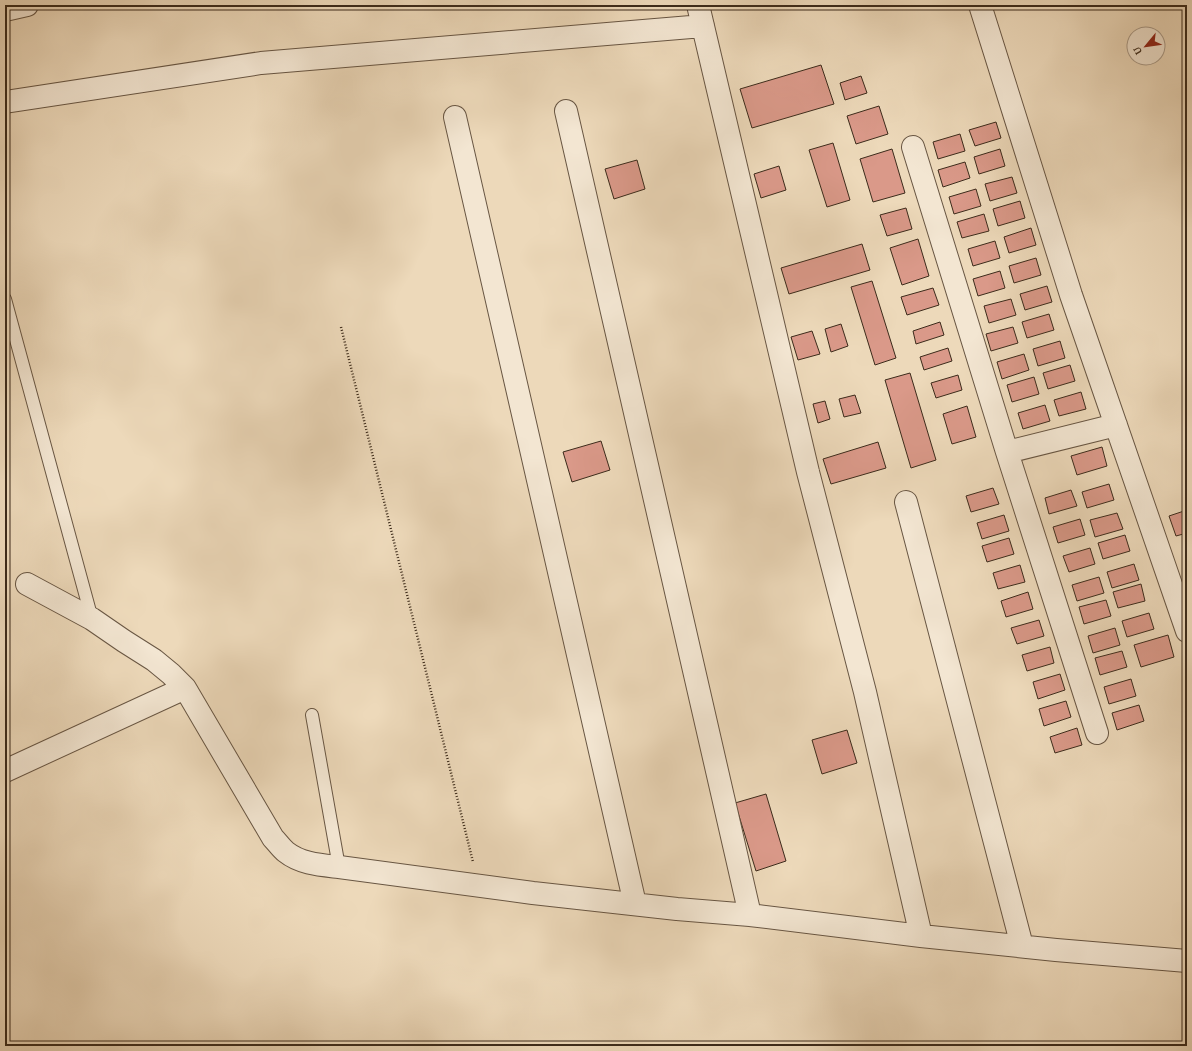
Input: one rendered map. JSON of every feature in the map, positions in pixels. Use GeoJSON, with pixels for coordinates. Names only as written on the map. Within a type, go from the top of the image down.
{"type":"FeatureCollection","features":[{"type":"Feature","properties":{"kind":"street"},"geometry":{"type":"LineString","coordinates":[[5,10],[27,5]]}},
{"type":"Feature","properties":{"kind":"street"},"geometry":{"type":"LineString","coordinates":[[698,5],[808,472],[865,692],[921,936]]}},
{"type":"Feature","properties":{"kind":"street"},"geometry":{"type":"LineString","coordinates":[[980,5],[1068,287],[1187,631]]}},
{"type":"Feature","properties":{"kind":"street"},"geometry":{"type":"LineString","coordinates":[[5,102],[261,63],[703,26]]}},
{"type":"Feature","properties":{"kind":"street"},"geometry":{"type":"LineString","coordinates":[[566,111],[750,915]]}},
{"type":"Feature","properties":{"kind":"street"},"geometry":{"type":"LineString","coordinates":[[455,117],[635,904]]}},
{"type":"Feature","properties":{"kind":"street"},"geometry":{"type":"LineString","coordinates":[[913,148],[1007,452],[1097,733]]}},
{"type":"Feature","properties":{"kind":"street"},"geometry":{"type":"LineString","coordinates":[[1007,452],[1116,425]]}},
{"type":"Feature","properties":{"kind":"street"},"geometry":{"type":"LineString","coordinates":[[906,502],[1022,946]]}},
{"type":"Feature","properties":{"kind":"street"},"geometry":{"type":"LineString","coordinates":[[27,584],[48,597],[92,619],[124,642],[154,660],[171,674],[185,688],[273,838],[286,852],[298,859],[312,864],[533,893],[750,915],[921,936],[1056,950],[1187,961]]}},
{"type":"Feature","properties":{"kind":"street"},"geometry":{"type":"LineString","coordinates":[[5,771],[185,688]]}},
{"type":"Feature","properties":{"kind":"lane"},"geometry":{"type":"LineString","coordinates":[[5,299],[92,619]]}},
{"type":"Feature","properties":{"kind":"lane"},"geometry":{"type":"LineString","coordinates":[[312,715],[339,867]]}},
{"type":"Feature","properties":{"kind":"path"},"geometry":{"type":"LineString","coordinates":[[341,327],[479,886]]}},
{"type":"Feature","properties":{"kind":"building"},"geometry":{"type":"Polygon","coordinates":[[[821,65],[834,104],[752,128],[740,89],[821,65]]]}},
{"type":"Feature","properties":{"kind":"building"},"geometry":{"type":"Polygon","coordinates":[[[861,76],[867,93],[845,100],[840,83],[861,76]]]}},
{"type":"Feature","properties":{"kind":"building"},"geometry":{"type":"Polygon","coordinates":[[[879,106],[888,134],[856,144],[847,116],[879,106]]]}},
{"type":"Feature","properties":{"kind":"building"},"geometry":{"type":"Polygon","coordinates":[[[996,122],[1001,138],[975,146],[969,130],[996,122]]]}},
{"type":"Feature","properties":{"kind":"building"},"geometry":{"type":"Polygon","coordinates":[[[960,134],[965,151],[938,159],[933,142],[960,134]]]}},
{"type":"Feature","properties":{"kind":"building"},"geometry":{"type":"Polygon","coordinates":[[[833,143],[850,200],[827,207],[809,150],[833,143]]]}},
{"type":"Feature","properties":{"kind":"building"},"geometry":{"type":"Polygon","coordinates":[[[892,149],[905,193],[873,202],[860,159],[892,149]]]}},
{"type":"Feature","properties":{"kind":"building"},"geometry":{"type":"Polygon","coordinates":[[[1000,149],[1005,166],[979,174],[974,157],[1000,149]]]}},
{"type":"Feature","properties":{"kind":"building"},"geometry":{"type":"Polygon","coordinates":[[[637,160],[645,189],[614,199],[605,169],[637,160]]]}},
{"type":"Feature","properties":{"kind":"building"},"geometry":{"type":"Polygon","coordinates":[[[965,162],[970,178],[943,187],[938,170],[965,162]]]}},
{"type":"Feature","properties":{"kind":"building"},"geometry":{"type":"Polygon","coordinates":[[[779,166],[786,190],[761,198],[754,174],[779,166]]]}},
{"type":"Feature","properties":{"kind":"building"},"geometry":{"type":"Polygon","coordinates":[[[1012,177],[1017,193],[990,201],[985,184],[1012,177]]]}},
{"type":"Feature","properties":{"kind":"building"},"geometry":{"type":"Polygon","coordinates":[[[976,189],[981,206],[954,214],[949,197],[976,189]]]}},
{"type":"Feature","properties":{"kind":"building"},"geometry":{"type":"Polygon","coordinates":[[[1020,201],[1025,218],[998,226],[993,209],[1020,201]]]}},
{"type":"Feature","properties":{"kind":"building"},"geometry":{"type":"Polygon","coordinates":[[[906,208],[912,229],[887,236],[880,215],[906,208]]]}},
{"type":"Feature","properties":{"kind":"building"},"geometry":{"type":"Polygon","coordinates":[[[984,214],[989,231],[962,238],[957,222],[984,214]]]}},
{"type":"Feature","properties":{"kind":"building"},"geometry":{"type":"Polygon","coordinates":[[[1031,228],[1036,245],[1009,253],[1004,237],[1031,228]]]}},
{"type":"Feature","properties":{"kind":"building"},"geometry":{"type":"Polygon","coordinates":[[[918,239],[929,276],[902,285],[890,248],[918,239]]]}},
{"type":"Feature","properties":{"kind":"building"},"geometry":{"type":"Polygon","coordinates":[[[995,241],[1000,258],[973,266],[968,249],[995,241]]]}},
{"type":"Feature","properties":{"kind":"building"},"geometry":{"type":"Polygon","coordinates":[[[862,244],[870,270],[789,294],[781,268],[862,244]]]}},
{"type":"Feature","properties":{"kind":"building"},"geometry":{"type":"Polygon","coordinates":[[[1036,258],[1041,275],[1014,283],[1009,266],[1036,258]]]}},
{"type":"Feature","properties":{"kind":"building"},"geometry":{"type":"Polygon","coordinates":[[[1000,271],[1005,288],[978,296],[973,279],[1000,271]]]}},
{"type":"Feature","properties":{"kind":"building"},"geometry":{"type":"Polygon","coordinates":[[[872,281],[896,358],[875,365],[851,287],[872,281]]]}},
{"type":"Feature","properties":{"kind":"building"},"geometry":{"type":"Polygon","coordinates":[[[1047,286],[1052,302],[1025,310],[1020,294],[1047,286]]]}},
{"type":"Feature","properties":{"kind":"building"},"geometry":{"type":"Polygon","coordinates":[[[933,288],[939,305],[907,315],[901,297],[933,288]]]}},
{"type":"Feature","properties":{"kind":"building"},"geometry":{"type":"Polygon","coordinates":[[[1011,299],[1016,315],[989,323],[984,306],[1011,299]]]}},
{"type":"Feature","properties":{"kind":"building"},"geometry":{"type":"Polygon","coordinates":[[[1049,314],[1054,330],[1027,338],[1022,322],[1049,314]]]}},
{"type":"Feature","properties":{"kind":"building"},"geometry":{"type":"Polygon","coordinates":[[[940,322],[944,335],[916,344],[913,331],[940,322]]]}},
{"type":"Feature","properties":{"kind":"building"},"geometry":{"type":"Polygon","coordinates":[[[841,324],[848,346],[831,352],[825,329],[841,324]]]}},
{"type":"Feature","properties":{"kind":"building"},"geometry":{"type":"Polygon","coordinates":[[[1013,327],[1018,343],[991,351],[986,334],[1013,327]]]}},
{"type":"Feature","properties":{"kind":"building"},"geometry":{"type":"Polygon","coordinates":[[[812,331],[820,354],[798,360],[791,337],[812,331]]]}},
{"type":"Feature","properties":{"kind":"building"},"geometry":{"type":"Polygon","coordinates":[[[1060,341],[1065,358],[1038,366],[1033,349],[1060,341]]]}},
{"type":"Feature","properties":{"kind":"building"},"geometry":{"type":"Polygon","coordinates":[[[948,348],[952,361],[924,370],[920,357],[948,348]]]}},
{"type":"Feature","properties":{"kind":"building"},"geometry":{"type":"Polygon","coordinates":[[[1024,354],[1029,370],[1002,379],[997,362],[1024,354]]]}},
{"type":"Feature","properties":{"kind":"building"},"geometry":{"type":"Polygon","coordinates":[[[1070,365],[1075,381],[1048,389],[1043,373],[1070,365]]]}},
{"type":"Feature","properties":{"kind":"building"},"geometry":{"type":"Polygon","coordinates":[[[910,373],[936,460],[911,468],[885,380],[910,373]]]}},
{"type":"Feature","properties":{"kind":"building"},"geometry":{"type":"Polygon","coordinates":[[[958,375],[962,390],[936,398],[931,383],[958,375]]]}},
{"type":"Feature","properties":{"kind":"building"},"geometry":{"type":"Polygon","coordinates":[[[1034,377],[1039,394],[1012,402],[1007,385],[1034,377]]]}},
{"type":"Feature","properties":{"kind":"building"},"geometry":{"type":"Polygon","coordinates":[[[1081,392],[1086,409],[1059,416],[1054,400],[1081,392]]]}},
{"type":"Feature","properties":{"kind":"building"},"geometry":{"type":"Polygon","coordinates":[[[855,395],[861,413],[844,417],[839,399],[855,395]]]}},
{"type":"Feature","properties":{"kind":"building"},"geometry":{"type":"Polygon","coordinates":[[[825,401],[830,419],[818,423],[813,404],[825,401]]]}},
{"type":"Feature","properties":{"kind":"building"},"geometry":{"type":"Polygon","coordinates":[[[1045,405],[1050,421],[1023,429],[1018,413],[1045,405]]]}},
{"type":"Feature","properties":{"kind":"building"},"geometry":{"type":"Polygon","coordinates":[[[967,406],[976,437],[952,444],[943,414],[967,406]]]}},
{"type":"Feature","properties":{"kind":"building"},"geometry":{"type":"Polygon","coordinates":[[[601,441],[610,470],[572,482],[563,452],[601,441]]]}},
{"type":"Feature","properties":{"kind":"building"},"geometry":{"type":"Polygon","coordinates":[[[878,442],[886,468],[831,484],[823,459],[878,442]]]}},
{"type":"Feature","properties":{"kind":"building"},"geometry":{"type":"Polygon","coordinates":[[[1102,447],[1107,466],[1077,475],[1071,456],[1102,447]]]}},
{"type":"Feature","properties":{"kind":"building"},"geometry":{"type":"Polygon","coordinates":[[[1109,484],[1114,500],[1087,508],[1082,492],[1109,484]]]}},
{"type":"Feature","properties":{"kind":"building"},"geometry":{"type":"Polygon","coordinates":[[[993,488],[999,504],[971,512],[966,496],[993,488]]]}},
{"type":"Feature","properties":{"kind":"building"},"geometry":{"type":"Polygon","coordinates":[[[1071,490],[1077,506],[1049,514],[1045,498],[1071,490]]]}},
{"type":"Feature","properties":{"kind":"building"},"geometry":{"type":"Polygon","coordinates":[[[1187,510],[1187,533],[1176,536],[1169,516],[1187,510]]]}},
{"type":"Feature","properties":{"kind":"building"},"geometry":{"type":"Polygon","coordinates":[[[1117,513],[1123,529],[1095,537],[1090,520],[1117,513]]]}},
{"type":"Feature","properties":{"kind":"building"},"geometry":{"type":"Polygon","coordinates":[[[1004,515],[1009,531],[982,539],[977,523],[1004,515]]]}},
{"type":"Feature","properties":{"kind":"building"},"geometry":{"type":"Polygon","coordinates":[[[1080,519],[1085,535],[1058,543],[1053,527],[1080,519]]]}},
{"type":"Feature","properties":{"kind":"building"},"geometry":{"type":"Polygon","coordinates":[[[1125,535],[1130,551],[1103,559],[1098,543],[1125,535]]]}},
{"type":"Feature","properties":{"kind":"building"},"geometry":{"type":"Polygon","coordinates":[[[1009,538],[1014,554],[987,562],[982,546],[1009,538]]]}},
{"type":"Feature","properties":{"kind":"building"},"geometry":{"type":"Polygon","coordinates":[[[1090,548],[1095,564],[1069,572],[1063,556],[1090,548]]]}},
{"type":"Feature","properties":{"kind":"building"},"geometry":{"type":"Polygon","coordinates":[[[1134,564],[1139,580],[1112,588],[1107,572],[1134,564]]]}},
{"type":"Feature","properties":{"kind":"building"},"geometry":{"type":"Polygon","coordinates":[[[1020,565],[1025,582],[998,589],[993,573],[1020,565]]]}},
{"type":"Feature","properties":{"kind":"building"},"geometry":{"type":"Polygon","coordinates":[[[1099,577],[1104,593],[1077,601],[1072,585],[1099,577]]]}},
{"type":"Feature","properties":{"kind":"building"},"geometry":{"type":"Polygon","coordinates":[[[1141,584],[1145,601],[1118,608],[1113,592],[1141,584]]]}},
{"type":"Feature","properties":{"kind":"building"},"geometry":{"type":"Polygon","coordinates":[[[1028,592],[1033,609],[1006,617],[1001,601],[1028,592]]]}},
{"type":"Feature","properties":{"kind":"building"},"geometry":{"type":"Polygon","coordinates":[[[1106,600],[1111,616],[1084,624],[1079,607],[1106,600]]]}},
{"type":"Feature","properties":{"kind":"building"},"geometry":{"type":"Polygon","coordinates":[[[1149,613],[1154,629],[1127,637],[1122,621],[1149,613]]]}},
{"type":"Feature","properties":{"kind":"building"},"geometry":{"type":"Polygon","coordinates":[[[1039,620],[1044,636],[1017,644],[1011,628],[1039,620]]]}},
{"type":"Feature","properties":{"kind":"building"},"geometry":{"type":"Polygon","coordinates":[[[1115,628],[1120,645],[1093,653],[1088,636],[1115,628]]]}},
{"type":"Feature","properties":{"kind":"building"},"geometry":{"type":"Polygon","coordinates":[[[1168,635],[1174,657],[1141,667],[1134,645],[1168,635]]]}},
{"type":"Feature","properties":{"kind":"building"},"geometry":{"type":"Polygon","coordinates":[[[1050,647],[1054,663],[1027,671],[1022,655],[1050,647]]]}},
{"type":"Feature","properties":{"kind":"building"},"geometry":{"type":"Polygon","coordinates":[[[1122,651],[1127,667],[1100,675],[1095,658],[1122,651]]]}},
{"type":"Feature","properties":{"kind":"building"},"geometry":{"type":"Polygon","coordinates":[[[1060,674],[1065,690],[1038,699],[1033,682],[1060,674]]]}},
{"type":"Feature","properties":{"kind":"building"},"geometry":{"type":"Polygon","coordinates":[[[1131,679],[1136,696],[1109,704],[1104,687],[1131,679]]]}},
{"type":"Feature","properties":{"kind":"building"},"geometry":{"type":"Polygon","coordinates":[[[1066,701],[1071,717],[1044,726],[1039,709],[1066,701]]]}},
{"type":"Feature","properties":{"kind":"building"},"geometry":{"type":"Polygon","coordinates":[[[1139,705],[1144,721],[1117,730],[1112,713],[1139,705]]]}},
{"type":"Feature","properties":{"kind":"building"},"geometry":{"type":"Polygon","coordinates":[[[1077,728],[1082,745],[1055,753],[1050,737],[1077,728]]]}},
{"type":"Feature","properties":{"kind":"building"},"geometry":{"type":"Polygon","coordinates":[[[847,730],[857,763],[822,774],[812,740],[847,730]]]}},
{"type":"Feature","properties":{"kind":"building"},"geometry":{"type":"Polygon","coordinates":[[[766,794],[786,861],[756,871],[735,803],[766,794]]]}}]}
